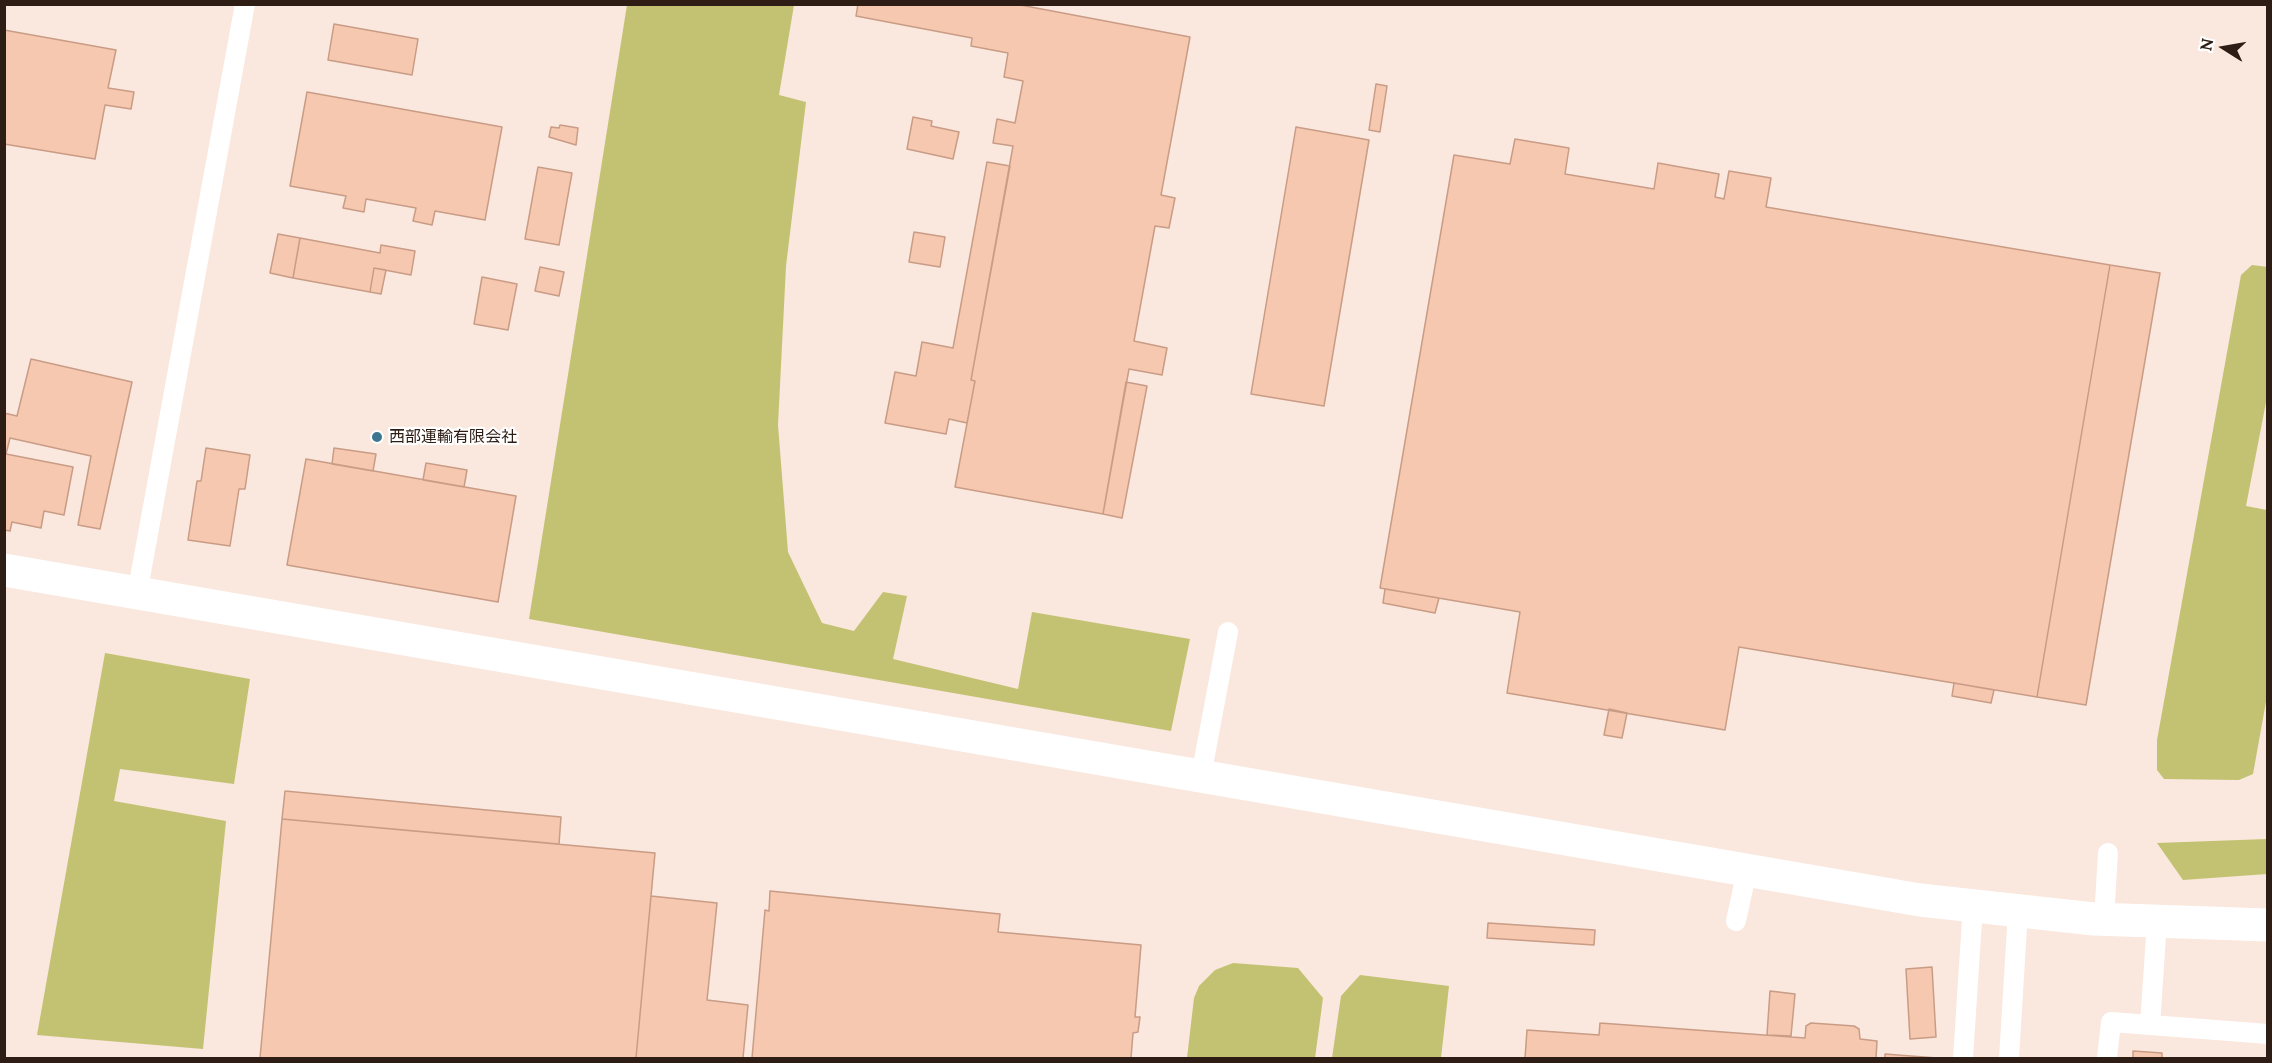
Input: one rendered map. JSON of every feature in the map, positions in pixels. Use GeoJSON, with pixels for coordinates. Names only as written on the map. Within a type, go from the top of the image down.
{"type":"FeatureCollection","features":[{"type":"Feature","properties":{"kind":"street"},"geometry":{"type":"LineString","coordinates":[[4,570],[1920,900],[2104,920],[2268,925]]}},
{"type":"Feature","properties":{"kind":"lane"},"geometry":{"type":"LineString","coordinates":[[137,594],[245,4]]}},
{"type":"Feature","properties":{"kind":"lane"},"geometry":{"type":"LineString","coordinates":[[1201,776],[1228,632]]}},
{"type":"Feature","properties":{"kind":"lane"},"geometry":{"type":"LineString","coordinates":[[2104,920],[2108,853]]}},
{"type":"Feature","properties":{"kind":"lane"},"geometry":{"type":"LineString","coordinates":[[1736,921],[1747,870]]}},
{"type":"Feature","properties":{"kind":"lane"},"geometry":{"type":"LineString","coordinates":[[1964,1059],[1973,906]]}},
{"type":"Feature","properties":{"kind":"lane"},"geometry":{"type":"LineString","coordinates":[[2009,1059],[2018,911]]}},
{"type":"Feature","properties":{"kind":"lane"},"geometry":{"type":"LineString","coordinates":[[2150,1025],[2157,921]]}},
{"type":"Feature","properties":{"kind":"lane"},"geometry":{"type":"LineString","coordinates":[[2107,1059],[2111,1022],[2268,1034]]}},
{"type":"Feature","properties":{"kind":"shaded area"},"geometry":{"type":"Polygon","coordinates":[[[627,5],[794,5],[779,95],[806,102],[786,266],[778,425],[788,552],[822,623],[854,631],[883,592],[907,596],[893,659],[1018,689],[1032,612],[1190,639],[1171,731],[529,619],[627,5]]]}},
{"type":"Feature","properties":{"kind":"shaded area"},"geometry":{"type":"Polygon","coordinates":[[[2252,265],[2268,267],[2267,397],[2246,506],[2267,510],[2267,696],[2253,774],[2239,780],[2164,779],[2157,770],[2157,740],[2241,275],[2252,265]]]}},
{"type":"Feature","properties":{"kind":"shaded area"},"geometry":{"type":"Polygon","coordinates":[[[105,653],[250,679],[234,784],[120,769],[114,801],[226,821],[203,1049],[37,1035],[105,653]]]}},
{"type":"Feature","properties":{"kind":"shaded area"},"geometry":{"type":"Polygon","coordinates":[[[2267,839],[2267,874],[2183,880],[2157,843],[2267,839]]]}},
{"type":"Feature","properties":{"kind":"shaded area"},"geometry":{"type":"Polygon","coordinates":[[[1233,963],[1298,968],[1323,998],[1315,1058],[1187,1058],[1194,998],[1199,986],[1215,970],[1233,963]]]}},
{"type":"Feature","properties":{"kind":"shaded area"},"geometry":{"type":"Polygon","coordinates":[[[1360,975],[1449,986],[1441,1058],[1332,1058],[1341,996],[1360,975]]]}},
{"type":"Feature","properties":{"kind":"building"},"geometry":{"type":"Polygon","coordinates":[[[858,4],[1015,4],[1190,37],[1161,195],[1175,198],[1169,228],[1155,226],[1134,341],[1167,348],[1162,375],[1129,369],[1103,514],[955,487],[975,381],[971,380],[1013,146],[993,143],[997,119],[1015,123],[1023,81],[1004,77],[1008,53],[971,46],[972,38],[856,16],[858,4]]]}},
{"type":"Feature","properties":{"kind":"building"},"geometry":{"type":"Polygon","coordinates":[[[334,24],[418,39],[412,75],[328,60],[334,24]]]}},
{"type":"Feature","properties":{"kind":"building"},"geometry":{"type":"Polygon","coordinates":[[[4,30],[116,50],[108,88],[134,92],[131,109],[105,105],[95,159],[4,144],[4,30]]]}},
{"type":"Feature","properties":{"kind":"building"},"geometry":{"type":"Polygon","coordinates":[[[1376,84],[1387,86],[1380,132],[1369,130],[1376,84]]]}},
{"type":"Feature","properties":{"kind":"building"},"geometry":{"type":"Polygon","coordinates":[[[307,92],[502,127],[485,220],[435,211],[432,225],[413,221],[416,208],[366,199],[364,212],[343,208],[346,196],[290,186],[307,92]]]}},
{"type":"Feature","properties":{"kind":"building"},"geometry":{"type":"Polygon","coordinates":[[[913,117],[932,121],[931,126],[959,132],[953,159],[907,149],[913,117]]]}},
{"type":"Feature","properties":{"kind":"building"},"geometry":{"type":"Polygon","coordinates":[[[560,125],[578,128],[576,145],[549,137],[551,127],[559,128],[560,125]]]}},
{"type":"Feature","properties":{"kind":"building"},"geometry":{"type":"Polygon","coordinates":[[[1296,127],[1369,140],[1324,406],[1251,394],[1296,127]]]}},
{"type":"Feature","properties":{"kind":"building"},"geometry":{"type":"Polygon","coordinates":[[[1515,139],[1569,148],[1565,174],[1654,189],[1658,163],[1719,174],[1715,197],[1724,199],[1729,171],[1771,178],[1766,207],[2110,265],[2037,697],[1739,647],[1725,730],[1507,693],[1520,612],[1380,588],[1454,155],[1510,164],[1515,139]]]}},
{"type":"Feature","properties":{"kind":"building"},"geometry":{"type":"Polygon","coordinates":[[[987,162],[1010,166],[971,380],[975,381],[967,423],[949,419],[946,434],[885,423],[895,372],[916,376],[922,342],[953,348],[987,162]]]}},
{"type":"Feature","properties":{"kind":"building"},"geometry":{"type":"Polygon","coordinates":[[[538,167],[572,173],[559,245],[525,239],[538,167]]]}},
{"type":"Feature","properties":{"kind":"building"},"geometry":{"type":"Polygon","coordinates":[[[914,232],[945,237],[940,267],[909,262],[914,232]]]}},
{"type":"Feature","properties":{"kind":"building"},"geometry":{"type":"Polygon","coordinates":[[[278,234],[300,238],[293,278],[270,273],[278,234]]]}},
{"type":"Feature","properties":{"kind":"building"},"geometry":{"type":"Polygon","coordinates":[[[300,238],[380,253],[381,245],[415,251],[411,275],[374,268],[370,292],[293,278],[300,238]]]}},
{"type":"Feature","properties":{"kind":"building"},"geometry":{"type":"Polygon","coordinates":[[[2110,265],[2160,273],[2086,705],[2037,697],[2110,265]]]}},
{"type":"Feature","properties":{"kind":"building"},"geometry":{"type":"Polygon","coordinates":[[[540,267],[564,272],[559,296],[535,291],[540,267]]]}},
{"type":"Feature","properties":{"kind":"building"},"geometry":{"type":"Polygon","coordinates":[[[374,268],[386,270],[381,294],[370,292],[374,268]]]}},
{"type":"Feature","properties":{"kind":"building"},"geometry":{"type":"Polygon","coordinates":[[[482,277],[517,284],[508,330],[474,324],[482,277]]]}},
{"type":"Feature","properties":{"kind":"building"},"geometry":{"type":"Polygon","coordinates":[[[31,359],[132,382],[100,529],[78,525],[91,456],[10,438],[6,454],[73,467],[64,515],[44,511],[41,528],[12,522],[10,531],[4,530],[4,413],[17,416],[31,359]]]}},
{"type":"Feature","properties":{"kind":"building"},"geometry":{"type":"Polygon","coordinates":[[[1126,382],[1147,386],[1122,518],[1103,514],[1126,382]]]}},
{"type":"Feature","properties":{"kind":"building"},"geometry":{"type":"Polygon","coordinates":[[[206,448],[250,455],[245,489],[239,489],[230,546],[188,540],[197,481],[201,481],[206,448]]]}},
{"type":"Feature","properties":{"kind":"building"},"geometry":{"type":"Polygon","coordinates":[[[334,448],[376,454],[373,471],[332,464],[334,448]]]}},
{"type":"Feature","properties":{"kind":"building"},"geometry":{"type":"Polygon","coordinates":[[[306,459],[516,496],[498,602],[287,565],[306,459]]]}},
{"type":"Feature","properties":{"kind":"building"},"geometry":{"type":"Polygon","coordinates":[[[426,463],[467,470],[464,487],[423,480],[426,463]]]}},
{"type":"Feature","properties":{"kind":"building"},"geometry":{"type":"Polygon","coordinates":[[[1385,589],[1439,598],[1435,613],[1383,603],[1385,589]]]}},
{"type":"Feature","properties":{"kind":"building"},"geometry":{"type":"Polygon","coordinates":[[[1954,683],[1994,690],[1991,703],[1952,696],[1954,683]]]}},
{"type":"Feature","properties":{"kind":"building"},"geometry":{"type":"Polygon","coordinates":[[[1609,709],[1627,713],[1622,738],[1604,735],[1609,709]]]}},
{"type":"Feature","properties":{"kind":"building"},"geometry":{"type":"Polygon","coordinates":[[[285,791],[561,817],[559,844],[282,819],[285,791]]]}},
{"type":"Feature","properties":{"kind":"building"},"geometry":{"type":"Polygon","coordinates":[[[282,819],[655,853],[636,1058],[260,1058],[282,819]]]}},
{"type":"Feature","properties":{"kind":"building"},"geometry":{"type":"Polygon","coordinates":[[[770,891],[1000,914],[998,932],[1141,945],[1135,1017],[1140,1017],[1138,1032],[1133,1033],[1131,1058],[752,1058],[765,910],[769,911],[770,891]]]}},
{"type":"Feature","properties":{"kind":"building"},"geometry":{"type":"Polygon","coordinates":[[[651,896],[717,903],[707,1000],[748,1005],[743,1058],[636,1058],[651,896]]]}},
{"type":"Feature","properties":{"kind":"building"},"geometry":{"type":"Polygon","coordinates":[[[1488,923],[1595,930],[1594,945],[1487,938],[1488,923]]]}},
{"type":"Feature","properties":{"kind":"building"},"geometry":{"type":"Polygon","coordinates":[[[1932,967],[1936,1037],[1910,1039],[1906,969],[1932,967]]]}},
{"type":"Feature","properties":{"kind":"building"},"geometry":{"type":"Polygon","coordinates":[[[1770,991],[1795,994],[1791,1036],[1767,1035],[1770,991]]]}},
{"type":"Feature","properties":{"kind":"building"},"geometry":{"type":"Polygon","coordinates":[[[1600,1023],[1805,1038],[1806,1026],[1811,1023],[1854,1026],[1859,1029],[1860,1039],[1877,1041],[1876,1058],[1525,1058],[1527,1030],[1599,1035],[1600,1023]]]}},
{"type":"Feature","properties":{"kind":"building"},"geometry":{"type":"Polygon","coordinates":[[[2133,1051],[2162,1053],[2162,1058],[2133,1058],[2133,1051]]]}},
{"type":"Feature","properties":{"kind":"building"},"geometry":{"type":"Polygon","coordinates":[[[1885,1054],[1937,1058],[1885,1058],[1885,1054]]]}},
{"type":"Feature","properties":{"kind":"place","name":"西部運輸有限会社"},"geometry":{"type":"Point","coordinates":[377,437]}}]}
